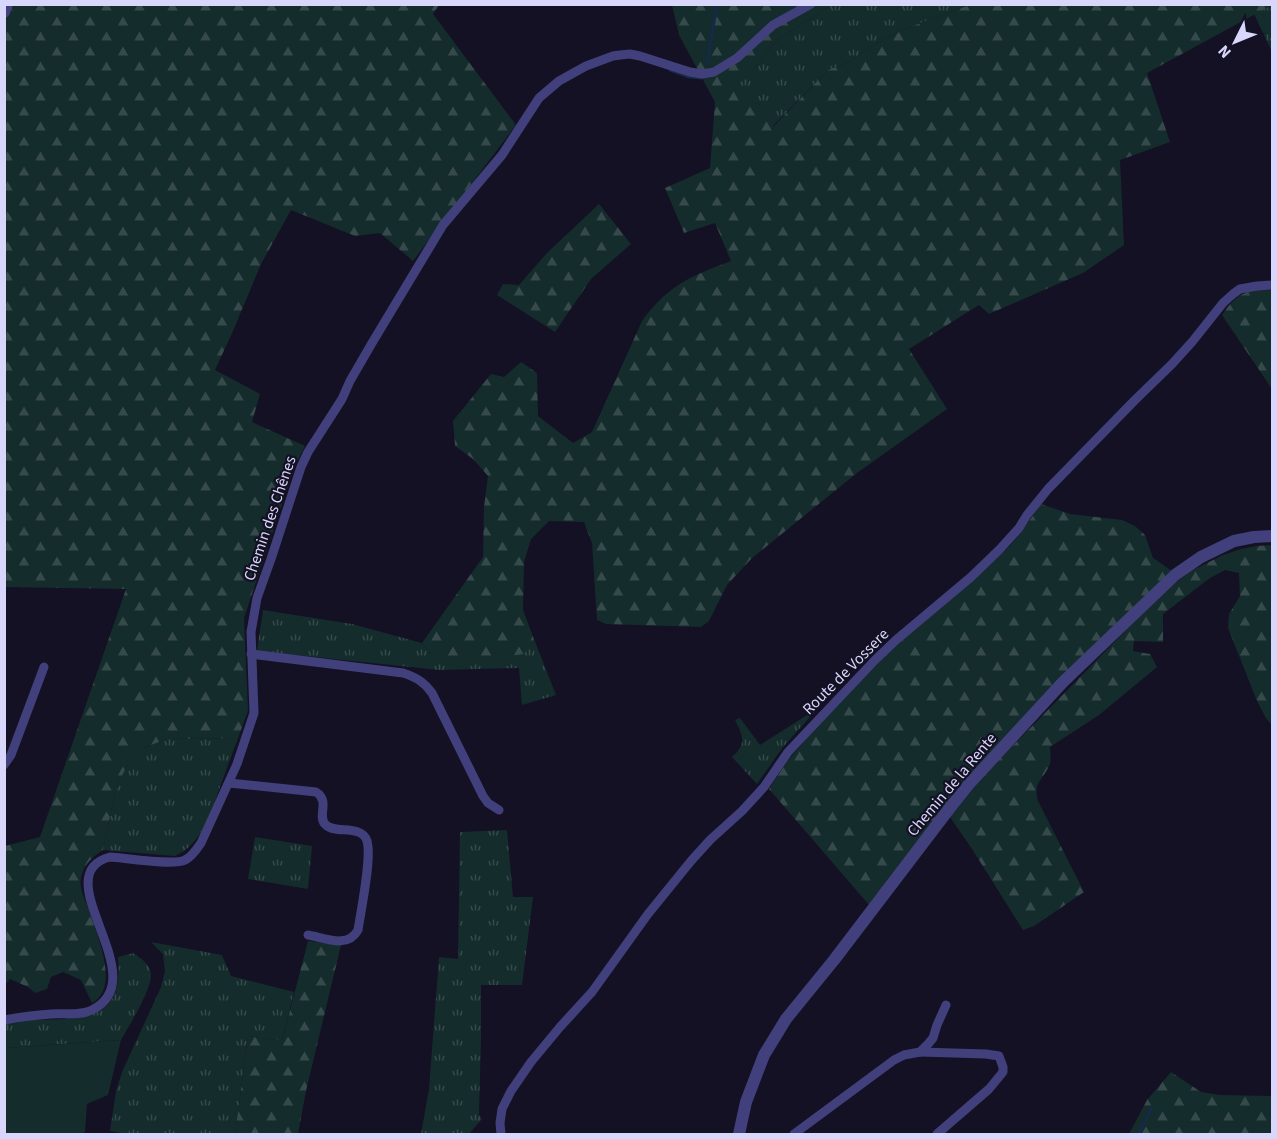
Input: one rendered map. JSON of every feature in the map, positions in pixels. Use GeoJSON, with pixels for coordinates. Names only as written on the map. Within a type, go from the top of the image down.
{"type":"FeatureCollection","features":[{"type":"Feature","properties":{"kind":"street"},"geometry":{"type":"LineString","coordinates":[[4,12],[7,4]]}},
{"type":"Feature","properties":{"kind":"street","name":"Chemin des Chênes"},"geometry":{"type":"LineString","coordinates":[[4,1020],[91,1011],[107,997],[111,989],[113,969],[88,890],[88,879],[95,864],[110,857],[174,863],[185,861],[201,843],[237,764],[254,713],[251,632],[257,598],[272,559],[301,467],[443,225],[502,155],[539,98],[559,81],[586,66],[614,56],[630,54],[690,72],[702,74],[714,72],[737,58],[773,25],[811,4]]}},
{"type":"Feature","properties":{"kind":"street","name":"Route de Vossere"},"geometry":{"type":"LineString","coordinates":[[501,1134],[502,1109],[510,1091],[531,1062],[592,992],[648,914],[691,861],[764,787],[788,752],[807,730],[896,640],[1000,549],[1048,489],[1172,364],[1222,303],[1240,290],[1257,285],[1272,285]]}},
{"type":"Feature","properties":{"kind":"street","name":"Chemin de la Rente"},"geometry":{"type":"LineString","coordinates":[[739,1134],[746,1102],[764,1055],[786,1019],[970,783],[1063,681],[1175,575],[1201,556],[1234,541],[1272,536]]}},
{"type":"Feature","properties":{"kind":"street"},"geometry":{"type":"LineString","coordinates":[[251,654],[403,673],[420,679],[432,693],[483,796],[488,803],[499,810]]}},
{"type":"Feature","properties":{"kind":"street"},"geometry":{"type":"LineString","coordinates":[[4,765],[11,755],[44,667]]}},
{"type":"Feature","properties":{"kind":"street"},"geometry":{"type":"LineString","coordinates":[[229,783],[316,792],[323,799],[322,820],[324,824],[331,828],[358,832],[365,837],[368,843],[368,856],[356,934],[351,940],[344,942],[308,935]]}},
{"type":"Feature","properties":{"kind":"street"},"geometry":{"type":"LineString","coordinates":[[920,1052],[933,1038],[946,1005]]}},
{"type":"Feature","properties":{"kind":"street"},"geometry":{"type":"LineString","coordinates":[[794,1134],[904,1055],[920,1052],[999,1056],[1003,1072],[989,1089],[937,1134]]}},
{"type":"Feature","properties":{"kind":"green space"},"geometry":{"type":"Polygon","coordinates":[[[11,4],[439,5],[433,14],[516,125],[413,261],[380,233],[355,236],[291,210],[261,264],[215,370],[260,394],[252,422],[305,446],[294,468],[244,618],[248,711],[238,738],[167,739],[146,747],[131,758],[116,788],[103,850],[88,863],[81,878],[82,890],[100,943],[106,972],[101,995],[92,1003],[81,980],[63,972],[51,977],[47,989],[35,993],[28,987],[10,979],[5,985],[5,846],[40,837],[126,589],[5,587],[4,15],[11,4]]]}},
{"type":"Feature","properties":{"kind":"green space"},"geometry":{"type":"Polygon","coordinates":[[[977,4],[1272,5],[1147,73],[1170,142],[1120,160],[1124,245],[1083,273],[989,314],[979,305],[909,349],[947,409],[857,473],[752,558],[727,585],[709,621],[701,627],[606,624],[597,620],[592,543],[584,522],[549,521],[531,539],[524,562],[523,610],[534,639],[524,654],[462,663],[434,658],[422,643],[483,557],[484,507],[488,476],[473,459],[455,446],[453,421],[491,374],[504,377],[521,362],[537,373],[538,416],[573,443],[592,432],[642,321],[652,309],[681,283],[731,261],[715,223],[684,233],[665,188],[710,168],[715,102],[679,35],[672,5],[833,5],[782,36],[739,84],[749,100],[761,105],[773,127],[828,70],[852,61],[868,48],[907,28],[977,4]]]}},
{"type":"Feature","properties":{"kind":"green space"},"geometry":{"type":"Polygon","coordinates":[[[833,5],[977,5],[967,6],[907,28],[868,48],[852,61],[828,70],[772,127],[761,105],[749,100],[738,84],[782,36],[833,5]]]}},
{"type":"Feature","properties":{"kind":"green space"},"geometry":{"type":"Polygon","coordinates":[[[1272,5],[1272,52],[1254,14],[1272,5]]]}},
{"type":"Feature","properties":{"kind":"green space"},"geometry":{"type":"Polygon","coordinates":[[[599,204],[631,244],[591,279],[555,332],[497,295],[503,284],[519,285],[547,253],[599,204]]]}},
{"type":"Feature","properties":{"kind":"green space"},"geometry":{"type":"Polygon","coordinates":[[[1253,290],[1272,290],[1272,389],[1222,315],[1235,300],[1253,290]]]}},
{"type":"Feature","properties":{"kind":"green space"},"geometry":{"type":"Polygon","coordinates":[[[1041,504],[1070,514],[1122,520],[1135,526],[1145,535],[1153,558],[1172,571],[990,753],[953,795],[870,906],[769,789],[788,760],[839,702],[895,646],[1006,550],[1041,504]]]}},
{"type":"Feature","properties":{"kind":"green space"},"geometry":{"type":"Polygon","coordinates":[[[1272,545],[1272,725],[1257,701],[1228,628],[1229,614],[1240,596],[1239,573],[1225,570],[1210,578],[1163,614],[1163,642],[1134,641],[1133,651],[1150,654],[1157,667],[1099,715],[1050,747],[1050,764],[1037,785],[1038,801],[1084,892],[1034,926],[1023,930],[950,817],[989,770],[1174,584],[1193,570],[1223,555],[1241,549],[1272,545]]]}},
{"type":"Feature","properties":{"kind":"green space"},"geometry":{"type":"Polygon","coordinates":[[[263,610],[352,624],[422,643],[434,658],[523,654],[534,639],[556,695],[522,705],[519,668],[439,670],[257,651],[263,610]]]}},
{"type":"Feature","properties":{"kind":"green space"},"geometry":{"type":"Polygon","coordinates":[[[818,708],[783,747],[757,784],[732,757],[742,744],[735,720],[740,718],[760,745],[818,708]]]}},
{"type":"Feature","properties":{"kind":"green space"},"geometry":{"type":"Polygon","coordinates":[[[238,738],[209,817],[199,836],[184,851],[175,856],[103,850],[116,788],[131,758],[146,747],[167,739],[238,738]]]}},
{"type":"Feature","properties":{"kind":"green space"},"geometry":{"type":"Polygon","coordinates":[[[507,830],[513,897],[533,897],[522,985],[481,985],[479,1115],[482,1119],[469,1134],[421,1134],[429,1089],[439,957],[458,959],[460,832],[507,830]]]}},
{"type":"Feature","properties":{"kind":"green space"},"geometry":{"type":"Polygon","coordinates":[[[255,837],[312,846],[308,889],[248,879],[255,837]]]}},
{"type":"Feature","properties":{"kind":"green space"},"geometry":{"type":"Polygon","coordinates":[[[308,941],[341,945],[298,1134],[235,1134],[248,1036],[282,1041],[308,941]]]}},
{"type":"Feature","properties":{"kind":"green space"},"geometry":{"type":"Polygon","coordinates":[[[151,942],[222,955],[231,976],[294,992],[282,1041],[248,1036],[235,1134],[126,1134],[110,1131],[116,1091],[122,1072],[161,987],[165,971],[163,954],[151,942]]]}},
{"type":"Feature","properties":{"kind":"green space"},"geometry":{"type":"Polygon","coordinates":[[[133,953],[147,964],[151,974],[148,989],[121,1040],[5,1048],[5,1024],[25,1020],[75,1018],[93,1014],[108,1005],[116,989],[118,957],[133,953]]]}},
{"type":"Feature","properties":{"kind":"green space"},"geometry":{"type":"Polygon","coordinates":[[[121,1040],[108,1095],[87,1104],[85,1132],[80,1134],[5,1134],[5,1048],[121,1040]]]}},
{"type":"Feature","properties":{"kind":"green space"},"geometry":{"type":"Polygon","coordinates":[[[1171,1072],[1201,1092],[1220,1095],[1272,1096],[1272,1134],[1129,1134],[1147,1100],[1171,1072]]]}},
{"type":"Feature","properties":{"kind":"waterway"},"geometry":{"type":"LineString","coordinates":[[707,64],[717,4]]}},
{"type":"Feature","properties":{"kind":"waterway"},"geometry":{"type":"LineString","coordinates":[[670,70],[689,77],[701,78]]}},
{"type":"Feature","properties":{"kind":"waterway"},"geometry":{"type":"LineString","coordinates":[[1138,1134],[1152,1108]]}}]}
